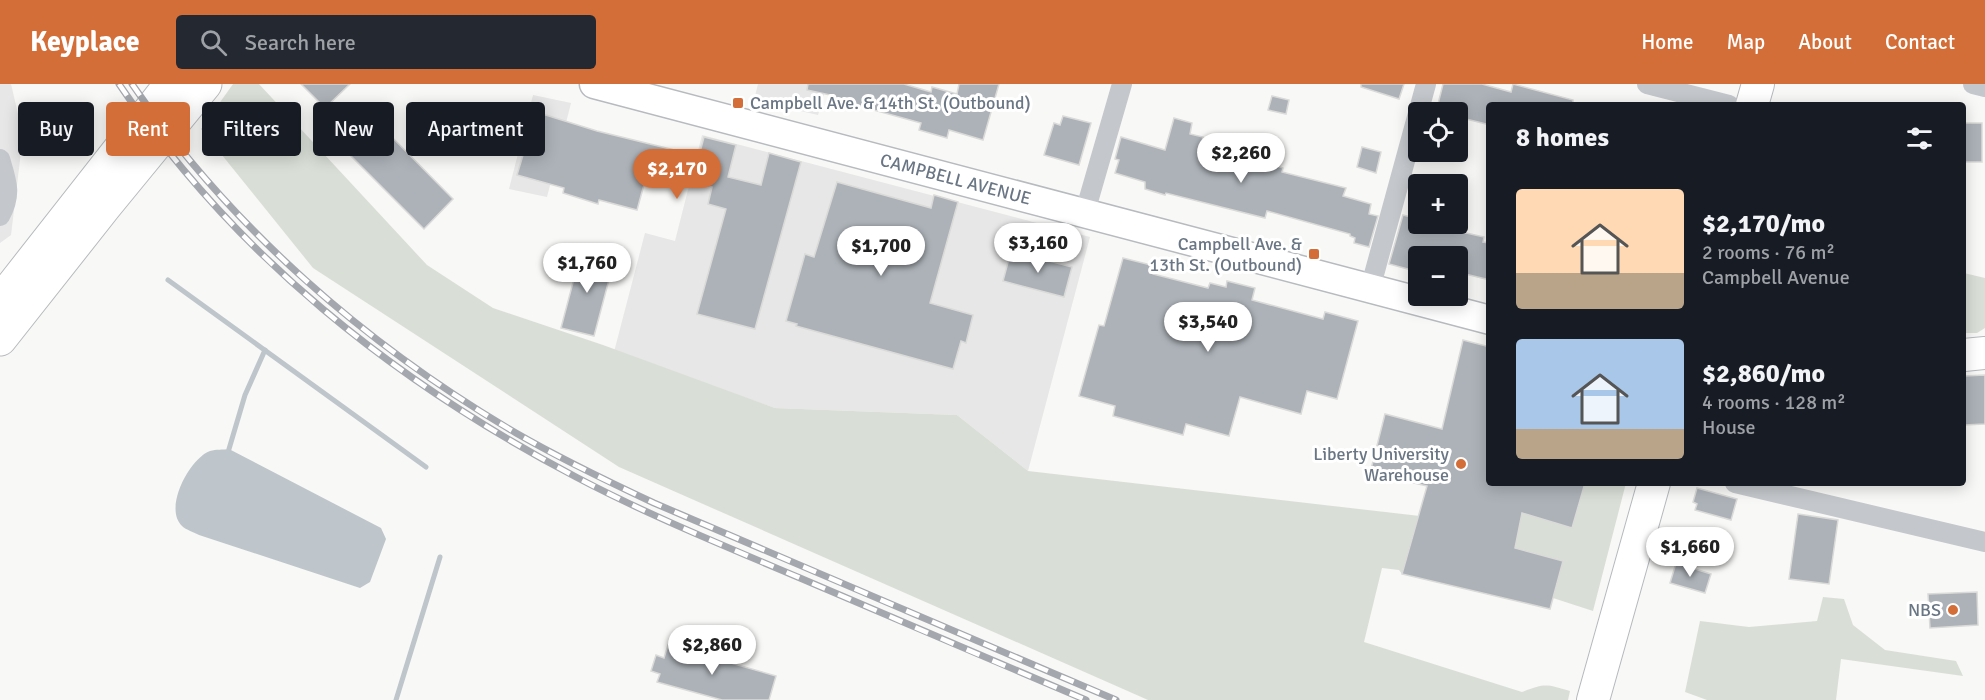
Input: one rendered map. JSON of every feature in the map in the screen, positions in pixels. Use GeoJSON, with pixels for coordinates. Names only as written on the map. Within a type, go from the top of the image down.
{"type":"FeatureCollection","features":[{"type":"Feature","properties":{"kind":"highway"},"geometry":{"type":"LineString","coordinates":[[0,302],[171,84]]}},
{"type":"Feature","properties":{"kind":"highway"},"geometry":{"type":"LineString","coordinates":[[0,339],[205,84]]}},
{"type":"Feature","properties":{"kind":"highway"},"geometry":{"type":"LineString","coordinates":[[0,283],[50,238]]}},
{"type":"Feature","properties":{"kind":"main road","name":"CAMPBELL AVENUE"},"geometry":{"type":"LineString","coordinates":[[594,84],[1486,319]]}},
{"type":"Feature","properties":{"kind":"main road"},"geometry":{"type":"LineString","coordinates":[[1753,102],[1758,84]]}},
{"type":"Feature","properties":{"kind":"main road"},"geometry":{"type":"LineString","coordinates":[[1966,355],[1985,353]]}},
{"type":"Feature","properties":{"kind":"main road"},"geometry":{"type":"LineString","coordinates":[[1593,700],[1653,486]]}},
{"type":"Feature","properties":{"kind":"street"},"geometry":{"type":"LineString","coordinates":[[1085,212],[1122,84]]}},
{"type":"Feature","properties":{"kind":"street"},"geometry":{"type":"LineString","coordinates":[[1370,289],[1426,84]]}},
{"type":"Feature","properties":{"kind":"street"},"geometry":{"type":"LineString","coordinates":[[1647,84],[1717,102]]}},
{"type":"Feature","properties":{"kind":"street"},"geometry":{"type":"LineString","coordinates":[[1973,84],[1985,87]]}},
{"type":"Feature","properties":{"kind":"street"},"geometry":{"type":"LineString","coordinates":[[0,159],[9,186],[6,205],[0,216]]}},
{"type":"Feature","properties":{"kind":"street"},"geometry":{"type":"LineString","coordinates":[[1748,486],[1985,542]]}},
{"type":"Feature","properties":{"kind":"shaded area"},"geometry":{"type":"Polygon","coordinates":[[[0,84],[11,84],[18,114],[18,156],[20,156],[11,235],[0,243],[0,84]]]}},
{"type":"Feature","properties":{"kind":"shaded area"},"geometry":{"type":"Polygon","coordinates":[[[233,84],[259,84],[276,102],[220,102],[233,84]]]}},
{"type":"Feature","properties":{"kind":"shaded area"},"geometry":{"type":"Polygon","coordinates":[[[758,84],[827,84],[818,115],[754,100],[758,84]]]}},
{"type":"Feature","properties":{"kind":"shaded area"},"geometry":{"type":"Polygon","coordinates":[[[533,95],[571,103],[547,197],[509,189],[517,156],[545,156],[545,102],[531,102],[533,95]]]}},
{"type":"Feature","properties":{"kind":"shaded area"},"geometry":{"type":"Polygon","coordinates":[[[301,129],[313,142],[313,156],[326,156],[427,265],[493,308],[603,345],[775,408],[957,415],[1028,471],[1420,516],[1402,574],[1399,570],[1382,568],[1364,642],[1522,692],[1541,686],[1570,691],[1568,700],[1148,700],[619,467],[313,268],[223,156],[301,156],[301,129]]]}},
{"type":"Feature","properties":{"kind":"shaded area"},"geometry":{"type":"Polygon","coordinates":[[[702,135],[1090,237],[1028,471],[957,415],[775,408],[614,352],[645,233],[675,241],[702,135]]]}},
{"type":"Feature","properties":{"kind":"shaded area"},"geometry":{"type":"Polygon","coordinates":[[[1966,273],[1985,278],[1985,328],[1977,333],[1966,333],[1966,273]]]}},
{"type":"Feature","properties":{"kind":"shaded area"},"geometry":{"type":"Polygon","coordinates":[[[229,449],[381,528],[386,539],[370,582],[360,588],[199,535],[182,526],[177,518],[177,496],[187,473],[202,455],[210,451],[229,449]]]}},
{"type":"Feature","properties":{"kind":"shaded area"},"geometry":{"type":"Polygon","coordinates":[[[1584,486],[1625,486],[1593,611],[1553,598],[1563,561],[1515,548],[1522,513],[1572,528],[1584,486]]]}},
{"type":"Feature","properties":{"kind":"shaded area"},"geometry":{"type":"Polygon","coordinates":[[[1823,597],[1844,599],[1853,625],[1885,650],[1956,661],[1963,676],[1841,659],[1836,700],[1707,700],[1685,692],[1700,621],[1749,627],[1817,621],[1823,597]]]}},
{"type":"Feature","properties":{"kind":"building"},"geometry":{"type":"Polygon","coordinates":[[[301,84],[350,84],[331,102],[319,102],[301,84]]]}},
{"type":"Feature","properties":{"kind":"building"},"geometry":{"type":"Polygon","coordinates":[[[808,84],[904,84],[931,92],[932,87],[957,94],[959,84],[999,84],[983,140],[949,130],[947,138],[919,130],[921,123],[834,99],[835,96],[807,90],[808,84]]]}},
{"type":"Feature","properties":{"kind":"building"},"geometry":{"type":"Polygon","coordinates":[[[1361,84],[1404,84],[1399,99],[1361,87],[1361,84]]]}},
{"type":"Feature","properties":{"kind":"building"},"geometry":{"type":"Polygon","coordinates":[[[1443,84],[1482,84],[1511,92],[1513,84],[1573,100],[1573,102],[1486,102],[1486,124],[1468,120],[1468,102],[1438,102],[1443,84]]]}},
{"type":"Feature","properties":{"kind":"building"},"geometry":{"type":"Polygon","coordinates":[[[1272,96],[1289,100],[1286,114],[1268,110],[1272,96]]]}},
{"type":"Feature","properties":{"kind":"building"},"geometry":{"type":"Polygon","coordinates":[[[545,115],[597,131],[699,156],[704,137],[736,145],[728,177],[761,185],[769,153],[801,162],[755,329],[697,314],[726,209],[708,204],[712,187],[681,179],[677,189],[645,181],[637,210],[599,200],[598,204],[563,193],[564,188],[517,175],[523,156],[545,156],[545,115]]]}},
{"type":"Feature","properties":{"kind":"building"},"geometry":{"type":"Polygon","coordinates":[[[1063,116],[1091,123],[1079,165],[1044,155],[1054,123],[1060,125],[1063,116]]]}},
{"type":"Feature","properties":{"kind":"building"},"geometry":{"type":"Polygon","coordinates":[[[1174,118],[1192,123],[1190,134],[1203,137],[1200,149],[1259,164],[1260,161],[1283,168],[1282,172],[1346,188],[1343,196],[1371,204],[1369,214],[1378,216],[1369,247],[1354,243],[1355,238],[1350,234],[1267,211],[1265,218],[1166,193],[1165,195],[1145,189],[1145,182],[1115,173],[1119,160],[1115,159],[1121,137],[1165,150],[1174,118]]]}},
{"type":"Feature","properties":{"kind":"building"},"geometry":{"type":"Polygon","coordinates":[[[1966,123],[1982,123],[1982,162],[1966,162],[1966,123]]]}},
{"type":"Feature","properties":{"kind":"building"},"geometry":{"type":"Polygon","coordinates":[[[394,139],[406,151],[406,156],[411,156],[453,199],[424,229],[351,156],[394,156],[394,139]]]}},
{"type":"Feature","properties":{"kind":"building"},"geometry":{"type":"Polygon","coordinates":[[[1362,147],[1381,152],[1376,173],[1357,167],[1362,147]]]}},
{"type":"Feature","properties":{"kind":"building"},"geometry":{"type":"Polygon","coordinates":[[[837,182],[931,208],[934,195],[958,202],[930,303],[973,315],[966,343],[961,341],[953,369],[796,326],[797,324],[786,321],[805,254],[814,257],[837,182]]]}},
{"type":"Feature","properties":{"kind":"building"},"geometry":{"type":"Polygon","coordinates":[[[1403,215],[1408,216],[1408,234],[1468,233],[1484,237],[1486,279],[1468,275],[1468,246],[1408,246],[1408,269],[1389,264],[1403,215]]]}},
{"type":"Feature","properties":{"kind":"building"},"geometry":{"type":"Polygon","coordinates":[[[1011,251],[1072,267],[1064,297],[1003,281],[1011,251]]]}},
{"type":"Feature","properties":{"kind":"building"},"geometry":{"type":"Polygon","coordinates":[[[581,252],[614,261],[594,336],[561,328],[581,252]]]}},
{"type":"Feature","properties":{"kind":"building"},"geometry":{"type":"Polygon","coordinates":[[[1123,258],[1155,266],[1153,274],[1208,288],[1210,283],[1226,287],[1227,281],[1255,288],[1252,300],[1323,319],[1325,312],[1358,321],[1337,399],[1307,391],[1301,414],[1240,397],[1229,436],[1186,424],[1183,435],[1113,416],[1115,406],[1079,396],[1099,325],[1104,326],[1123,258]]]}},
{"type":"Feature","properties":{"kind":"building","name":"Liberty University Warehouse"},"geometry":{"type":"Polygon","coordinates":[[[1463,340],[1486,346],[1486,486],[1584,486],[1572,528],[1522,513],[1515,548],[1563,561],[1550,609],[1402,574],[1427,486],[1370,473],[1385,414],[1442,429],[1463,340]]]}},
{"type":"Feature","properties":{"kind":"building"},"geometry":{"type":"Polygon","coordinates":[[[1985,375],[1985,424],[1966,425],[1966,376],[1985,375]]]}},
{"type":"Feature","properties":{"kind":"building"},"geometry":{"type":"Polygon","coordinates":[[[1697,488],[1737,499],[1731,520],[1695,510],[1697,504],[1693,502],[1697,488]]]}},
{"type":"Feature","properties":{"kind":"building"},"geometry":{"type":"Polygon","coordinates":[[[1798,514],[1838,520],[1829,584],[1789,579],[1798,514]]]}},
{"type":"Feature","properties":{"kind":"building"},"geometry":{"type":"Polygon","coordinates":[[[1676,563],[1711,574],[1705,593],[1670,583],[1676,563]]]}},
{"type":"Feature","properties":{"kind":"building","name":"NBS"},"geometry":{"type":"Polygon","coordinates":[[[1977,592],[1978,625],[1930,628],[1928,594],[1977,592]]]}},
{"type":"Feature","properties":{"kind":"building"},"geometry":{"type":"Polygon","coordinates":[[[668,645],[776,676],[769,700],[722,700],[657,682],[660,674],[651,671],[656,655],[664,658],[668,645]]]}},
{"type":"Feature","properties":{"kind":"waterway"},"geometry":{"type":"LineString","coordinates":[[168,280],[426,467]]}},
{"type":"Feature","properties":{"kind":"waterway"},"geometry":{"type":"LineString","coordinates":[[229,449],[245,395],[265,350]]}},
{"type":"Feature","properties":{"kind":"waterway"},"geometry":{"type":"LineString","coordinates":[[396,700],[440,557]]}},
{"type":"Feature","properties":{"kind":"railway"},"geometry":{"type":"LineString","coordinates":[[119,84],[164,146],[214,204],[267,259],[323,309],[382,356],[444,399],[509,440],[631,504],[1086,700]]}},
{"type":"Feature","properties":{"kind":"railway"},"geometry":{"type":"LineString","coordinates":[[132,84],[171,137],[257,235],[355,322],[460,399],[550,452],[654,503],[1116,700]]}},
{"type":"Feature","properties":{"kind":"place","name":"Campbell Ave. & 14th St. (Outbound)"},"geometry":{"type":"Point","coordinates":[738,103]}},
{"type":"Feature","properties":{"kind":"place","name":"Campbell Ave. & 13th St. (Outbound)"},"geometry":{"type":"Point","coordinates":[1314,254]}},
{"type":"Feature","properties":{"kind":"place","name":"Liberty University Warehouse"},"geometry":{"type":"Point","coordinates":[1461,464]}},
{"type":"Feature","properties":{"kind":"place","name":"NBS"},"geometry":{"type":"Point","coordinates":[1953,610]}}]}
